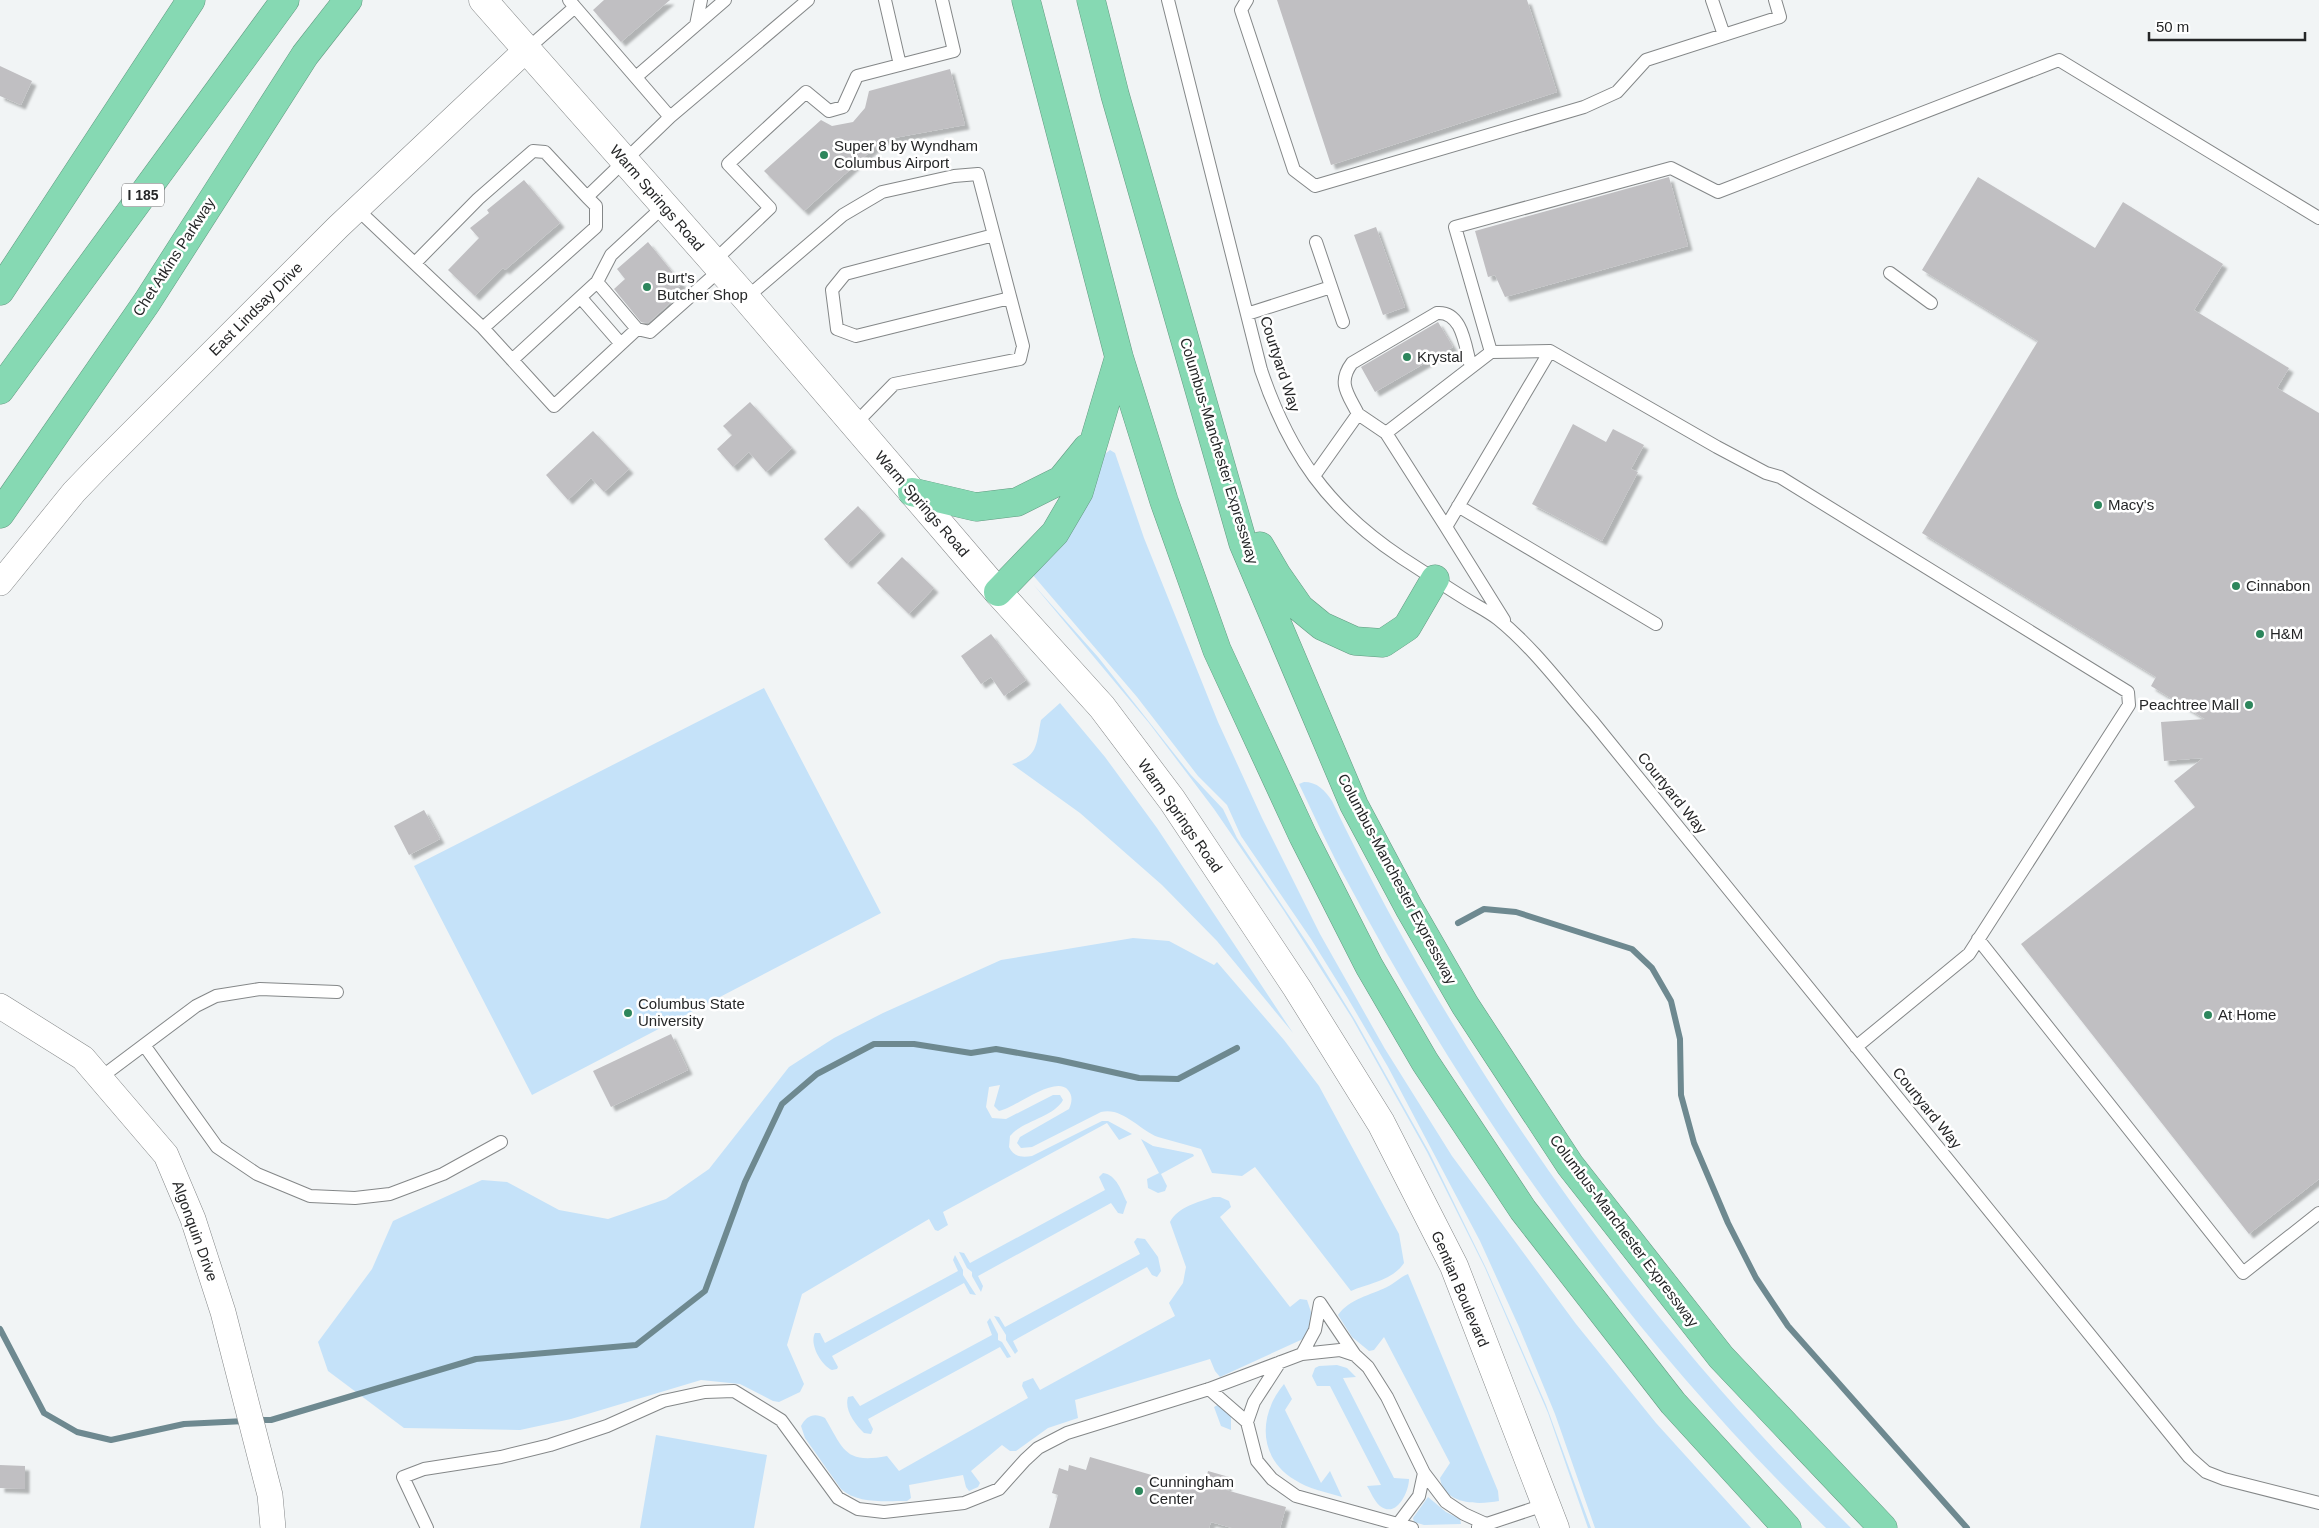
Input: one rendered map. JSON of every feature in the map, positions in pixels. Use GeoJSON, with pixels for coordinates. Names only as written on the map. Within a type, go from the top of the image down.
{"type":"FeatureCollection","features":[{"type":"Feature","properties":{"kind":"highway"},"geometry":{"type":"LineString","coordinates":[[0,291],[192,0]]}},
{"type":"Feature","properties":{"kind":"highway","name":"I 185"},"geometry":{"type":"LineString","coordinates":[[0,390],[285,0]]}},
{"type":"Feature","properties":{"kind":"highway","name":"Chet Atkins Parkway"},"geometry":{"type":"LineString","coordinates":[[0,514],[146,302],[305,55],[348,0]]}},
{"type":"Feature","properties":{"kind":"highway"},"geometry":{"type":"LineString","coordinates":[[305,55],[366,0]]}},
{"type":"Feature","properties":{"kind":"highway"},"geometry":{"type":"LineString","coordinates":[[1026,0],[1119,357],[1164,501],[1217,650],[1303,836],[1369,966],[1425,1062],[1523,1210],[1673,1403],[1787,1528]]}},
{"type":"Feature","properties":{"kind":"highway","name":"Columbus-Manchester Expressway"},"geometry":{"type":"LineString","coordinates":[[1091,0],[1115,95],[1243,543],[1342,780],[1409,908],[1466,1005],[1570,1165],[1721,1357],[1883,1528]]}},
{"type":"Feature","properties":{"kind":"highway"},"geometry":{"type":"LineString","coordinates":[[998,592],[1055,533],[1079,492],[1119,357]]}},
{"type":"Feature","properties":{"kind":"highway"},"geometry":{"type":"LineString","coordinates":[[912,492],[976,507],[1018,502],[1061,480],[1095,437]]}},
{"type":"Feature","properties":{"kind":"highway"},"geometry":{"type":"LineString","coordinates":[[1227,487],[1277,576],[1300,608],[1322,626],[1355,641],[1383,643],[1407,628],[1435,579]]}},
{"type":"Feature","properties":{"kind":"main road","name":"Warm Springs Road"},"geometry":{"type":"LineString","coordinates":[[483,0],[746,298],[998,592],[1102,707],[1172,800],[1326,1035]]}},
{"type":"Feature","properties":{"kind":"main road","name":"Gentian Boulevard"},"geometry":{"type":"LineString","coordinates":[[1326,1035],[1381,1123],[1454,1266],[1551,1516]]}},
{"type":"Feature","properties":{"kind":"street","name":"East Lindsay Drive"},"geometry":{"type":"LineString","coordinates":[[0,583],[74,492],[357,209],[526,50]]}},
{"type":"Feature","properties":{"kind":"street","name":"Algonquin Drive"},"geometry":{"type":"LineString","coordinates":[[0,1006],[83,1058],[166,1155],[193,1219],[223,1312],[270,1494],[273,1528]]}},
{"type":"Feature","properties":{"kind":"lane"},"geometry":{"type":"LineString","coordinates":[[696,25],[701,0]]}},
{"type":"Feature","properties":{"kind":"lane"},"geometry":{"type":"LineString","coordinates":[[636,77],[725,0]]}},
{"type":"Feature","properties":{"kind":"lane"},"geometry":{"type":"LineString","coordinates":[[587,197],[670,117],[808,0]]}},
{"type":"Feature","properties":{"kind":"lane"},"geometry":{"type":"LineString","coordinates":[[886,0],[900,65]]}},
{"type":"Feature","properties":{"kind":"lane"},"geometry":{"type":"LineString","coordinates":[[597,282],[637,329],[650,332],[717,266],[770,208],[728,164],[806,92],[829,111],[844,107],[857,76],[954,51],[942,0]]}},
{"type":"Feature","properties":{"kind":"lane","name":"Courtyard Way"},"geometry":{"type":"LineString","coordinates":[[1168,0],[1247,314],[1272,402],[1286,434],[1314,476],[1348,516],[1374,538],[1484,609],[1510,629],[1594,722],[2189,1457],[2206,1472],[2224,1479],[2319,1503]]}},
{"type":"Feature","properties":{"kind":"lane"},"geometry":{"type":"LineString","coordinates":[[1247,0],[1241,10],[1294,170],[1315,186],[1584,107],[1617,92],[1646,60],[1780,17],[1775,0]]}},
{"type":"Feature","properties":{"kind":"lane"},"geometry":{"type":"LineString","coordinates":[[1712,0],[1724,35]]}},
{"type":"Feature","properties":{"kind":"lane"},"geometry":{"type":"LineString","coordinates":[[526,50],[572,4],[670,117]]}},
{"type":"Feature","properties":{"kind":"lane"},"geometry":{"type":"LineString","coordinates":[[1491,352],[1455,227],[1671,168],[1718,192],[2059,60],[2319,218]]}},
{"type":"Feature","properties":{"kind":"lane"},"geometry":{"type":"LineString","coordinates":[[415,263],[478,199],[533,151],[545,152],[596,206],[596,227],[483,328]]}},
{"type":"Feature","properties":{"kind":"lane"},"geometry":{"type":"LineString","coordinates":[[746,298],[843,215],[882,192],[954,176],[978,174],[1022,346],[1020,359],[894,384],[854,425]]}},
{"type":"Feature","properties":{"kind":"lane"},"geometry":{"type":"LineString","coordinates":[[512,360],[597,282],[611,255],[664,206]]}},
{"type":"Feature","properties":{"kind":"lane"},"geometry":{"type":"LineString","coordinates":[[357,209],[483,328],[554,406],[637,329]]}},
{"type":"Feature","properties":{"kind":"lane"},"geometry":{"type":"LineString","coordinates":[[994,235],[845,274],[832,290],[837,329],[856,336],[1010,298]]}},
{"type":"Feature","properties":{"kind":"lane"},"geometry":{"type":"LineString","coordinates":[[1316,242],[1343,322]]}},
{"type":"Feature","properties":{"kind":"lane"},"geometry":{"type":"LineString","coordinates":[[1890,273],[1931,303]]}},
{"type":"Feature","properties":{"kind":"lane"},"geometry":{"type":"LineString","coordinates":[[1247,314],[1331,287]]}},
{"type":"Feature","properties":{"kind":"lane"},"geometry":{"type":"LineString","coordinates":[[581,298],[621,344]]}},
{"type":"Feature","properties":{"kind":"lane"},"geometry":{"type":"LineString","coordinates":[[1471,367],[1459,326],[1454,317],[1446,313],[1437,313],[1352,363],[1344,374],[1344,386],[1358,414],[1386,433],[1510,629]]}},
{"type":"Feature","properties":{"kind":"lane"},"geometry":{"type":"LineString","coordinates":[[1446,527],[1550,351]]}},
{"type":"Feature","properties":{"kind":"lane"},"geometry":{"type":"LineString","coordinates":[[1386,433],[1491,352],[1550,351],[1717,447],[1766,473],[1780,477],[2128,692],[2130,705],[1969,954],[1856,1047]]}},
{"type":"Feature","properties":{"kind":"lane"},"geometry":{"type":"LineString","coordinates":[[1314,476],[1358,414]]}},
{"type":"Feature","properties":{"kind":"lane"},"geometry":{"type":"LineString","coordinates":[[1458,506],[1656,624]]}},
{"type":"Feature","properties":{"kind":"lane"},"geometry":{"type":"LineString","coordinates":[[1978,939],[2243,1273],[2319,1212]]}},
{"type":"Feature","properties":{"kind":"lane"},"geometry":{"type":"LineString","coordinates":[[100,1078],[196,1006],[216,996],[260,988],[336,992]]}},
{"type":"Feature","properties":{"kind":"lane"},"geometry":{"type":"LineString","coordinates":[[144,1046],[218,1147],[257,1174],[310,1196],[355,1198],[390,1194],[443,1174],[500,1142]]}},
{"type":"Feature","properties":{"kind":"lane"},"geometry":{"type":"LineString","coordinates":[[1302,1354],[1315,1330],[1320,1303],[1354,1355],[1368,1367],[1387,1397],[1424,1473],[1446,1502],[1464,1514],[1486,1524]]}},
{"type":"Feature","properties":{"kind":"lane"},"geometry":{"type":"LineString","coordinates":[[427,1528],[403,1477],[424,1469],[501,1457],[550,1445],[607,1426],[663,1401],[705,1392],[734,1391],[781,1420],[838,1498],[858,1509],[884,1512],[964,1503],[999,1489],[1038,1448],[1067,1433],[1209,1389],[1302,1354],[1340,1350],[1354,1355]]}},
{"type":"Feature","properties":{"kind":"lane"},"geometry":{"type":"LineString","coordinates":[[1280,1362],[1254,1402],[1247,1422],[1257,1461],[1272,1479],[1296,1496],[1412,1528]]}},
{"type":"Feature","properties":{"kind":"lane"},"geometry":{"type":"LineString","coordinates":[[1209,1389],[1247,1422]]}},
{"type":"Feature","properties":{"kind":"lane"},"geometry":{"type":"LineString","coordinates":[[1398,1524],[1419,1496],[1424,1473]]}},
{"type":"Feature","properties":{"kind":"lane"},"geometry":{"type":"LineString","coordinates":[[1473,1528],[1486,1524],[1551,1516]]}},
{"type":"Feature","properties":{"kind":"shaded area"},"geometry":{"type":"Polygon","coordinates":[[[1110,450],[1115,453],[1144,538],[1218,722],[1262,818],[1320,934],[1385,1049],[1452,1156],[1576,1324],[1656,1423],[1751,1528],[1595,1528],[1555,1414],[1519,1327],[1480,1241],[1388,1067],[1347,997],[1311,939],[1241,836],[1227,805],[1198,776],[1137,697],[1032,574],[1091,490],[1105,454],[1110,450]]]}},
{"type":"Feature","properties":{"kind":"shaded area"},"geometry":{"type":"Polygon","coordinates":[[[1033,584],[1098,657],[1191,775],[1223,809],[1237,838],[1314,953],[1355,1020],[1429,1152],[1486,1268],[1546,1405],[1591,1528],[1588,1528],[1548,1413],[1485,1268],[1427,1152],[1352,1018],[1284,911],[1214,809],[1149,723],[1033,584]]]}},
{"type":"Feature","properties":{"kind":"shaded area"},"geometry":{"type":"Polygon","coordinates":[[[764,688],[881,913],[532,1095],[414,866],[764,688]]]}},
{"type":"Feature","properties":{"kind":"shaded area"},"geometry":{"type":"Polygon","coordinates":[[[1060,703],[1105,757],[1157,828],[1293,1033],[1217,941],[1162,885],[1080,813],[1012,764],[1021,761],[1032,753],[1037,742],[1041,720],[1060,703]]]}},
{"type":"Feature","properties":{"kind":"shaded area"},"geometry":{"type":"Polygon","coordinates":[[[1304,782],[1313,783],[1320,787],[1332,801],[1383,901],[1438,998],[1497,1094],[1560,1187],[1627,1277],[1698,1364],[1773,1448],[1851,1528],[1826,1528],[1755,1457],[1688,1382],[1623,1304],[1562,1224],[1504,1142],[1449,1057],[1397,971],[1341,871],[1299,784],[1304,782]]]}},
{"type":"Feature","properties":{"kind":"shaded area"},"geometry":{"type":"Polygon","coordinates":[[[1133,938],[1169,941],[1214,965],[1217,962],[1284,1040],[1319,1086],[1399,1234],[1404,1263],[1393,1274],[1380,1281],[1351,1291],[1255,1167],[1242,1176],[1212,1173],[1201,1149],[1151,1134],[1117,1113],[1101,1112],[1032,1147],[1021,1148],[1017,1143],[1020,1137],[1069,1109],[1071,1095],[1062,1086],[1045,1089],[999,1111],[994,1106],[1000,1085],[989,1087],[986,1107],[992,1118],[1006,1119],[1053,1095],[1060,1095],[1063,1100],[1053,1111],[1022,1126],[1010,1136],[1009,1147],[1013,1153],[1019,1156],[1032,1156],[1102,1121],[1108,1121],[1132,1134],[1119,1140],[1107,1123],[943,1212],[948,1225],[938,1231],[935,1230],[929,1219],[802,1294],[787,1345],[804,1384],[800,1392],[779,1402],[773,1401],[740,1384],[701,1380],[571,1419],[520,1430],[404,1428],[328,1371],[318,1342],[372,1269],[393,1221],[482,1180],[507,1182],[559,1210],[608,1219],[666,1199],[709,1169],[789,1067],[834,1038],[883,1013],[1001,960],[1133,938]]]}},
{"type":"Feature","properties":{"kind":"shaded area"},"geometry":{"type":"Polygon","coordinates":[[[1141,1139],[1153,1146],[1193,1154],[1194,1156],[1161,1174],[1167,1186],[1165,1191],[1158,1193],[1148,1188],[1147,1179],[1159,1173],[1141,1139]]]}},
{"type":"Feature","properties":{"kind":"shaded area"},"geometry":{"type":"Polygon","coordinates":[[[1103,1173],[1108,1174],[1115,1180],[1127,1202],[1123,1214],[1118,1213],[1111,1203],[978,1276],[983,1286],[981,1292],[972,1276],[972,1272],[967,1268],[959,1252],[964,1253],[970,1263],[1105,1190],[1099,1177],[1103,1173]]]}},
{"type":"Feature","properties":{"kind":"shaded area"},"geometry":{"type":"Polygon","coordinates":[[[1213,1197],[1220,1197],[1229,1201],[1231,1207],[1220,1217],[1290,1307],[1300,1299],[1307,1300],[1313,1318],[1311,1326],[1303,1339],[1220,1377],[1210,1359],[1075,1400],[1078,1418],[1048,1428],[1016,1451],[1010,1451],[1002,1445],[971,1471],[980,1483],[978,1487],[969,1491],[963,1475],[909,1485],[911,1498],[907,1501],[872,1501],[855,1497],[841,1489],[805,1438],[801,1426],[803,1423],[808,1417],[814,1415],[821,1416],[825,1418],[847,1452],[862,1458],[887,1456],[899,1471],[1028,1398],[1022,1386],[1023,1382],[1033,1378],[1040,1390],[1175,1316],[1169,1303],[1183,1283],[1186,1267],[1170,1222],[1183,1209],[1213,1197]]]}},
{"type":"Feature","properties":{"kind":"shaded area"},"geometry":{"type":"Polygon","coordinates":[[[1137,1238],[1145,1239],[1158,1257],[1161,1271],[1157,1277],[1152,1275],[1147,1267],[1013,1341],[1018,1351],[1015,1354],[994,1316],[999,1317],[1005,1327],[1140,1254],[1134,1242],[1137,1238]]]}},
{"type":"Feature","properties":{"kind":"shaded area"},"geometry":{"type":"Polygon","coordinates":[[[955,1255],[963,1270],[963,1275],[976,1295],[970,1294],[964,1283],[832,1356],[838,1367],[837,1369],[832,1370],[824,1364],[815,1348],[815,1333],[820,1333],[825,1343],[958,1271],[953,1260],[955,1255]]]}},
{"type":"Feature","properties":{"kind":"shaded area"},"geometry":{"type":"Polygon","coordinates":[[[1408,1274],[1498,1491],[1499,1501],[1472,1503],[1448,1494],[1440,1478],[1450,1463],[1384,1337],[1374,1350],[1369,1351],[1352,1337],[1338,1315],[1354,1301],[1387,1287],[1408,1274]]]}},
{"type":"Feature","properties":{"kind":"shaded area"},"geometry":{"type":"Polygon","coordinates":[[[990,1318],[998,1334],[998,1340],[1002,1342],[1011,1357],[1007,1358],[1000,1347],[868,1419],[873,1429],[871,1434],[864,1433],[857,1425],[849,1412],[848,1397],[853,1396],[860,1406],[992,1335],[987,1322],[990,1318]]]}},
{"type":"Feature","properties":{"kind":"shaded area"},"geometry":{"type":"Polygon","coordinates":[[[1337,1365],[1347,1368],[1356,1377],[1343,1378],[1394,1478],[1409,1479],[1407,1490],[1401,1502],[1392,1509],[1380,1506],[1367,1486],[1381,1485],[1330,1386],[1317,1386],[1312,1376],[1315,1368],[1319,1366],[1337,1365]]]}},
{"type":"Feature","properties":{"kind":"shaded area"},"geometry":{"type":"Polygon","coordinates":[[[1284,1384],[1292,1399],[1285,1410],[1321,1483],[1330,1471],[1342,1497],[1300,1483],[1283,1471],[1274,1460],[1268,1448],[1266,1422],[1275,1396],[1284,1384]]]}},
{"type":"Feature","properties":{"kind":"shaded area"},"geometry":{"type":"Polygon","coordinates":[[[1219,1404],[1231,1413],[1231,1430],[1221,1426],[1214,1407],[1219,1404]]]}},
{"type":"Feature","properties":{"kind":"shaded area"},"geometry":{"type":"Polygon","coordinates":[[[656,1435],[767,1455],[754,1528],[640,1528],[656,1435]]]}},
{"type":"Feature","properties":{"kind":"shaded area"},"geometry":{"type":"Polygon","coordinates":[[[1428,1497],[1446,1512],[1460,1519],[1461,1524],[1424,1525],[1414,1522],[1413,1518],[1428,1497]]]}},
{"type":"Feature","properties":{"kind":"building"},"geometry":{"type":"Polygon","coordinates":[[[604,0],[670,0],[621,42],[593,10],[604,0]]]}},
{"type":"Feature","properties":{"kind":"building"},"geometry":{"type":"Polygon","coordinates":[[[1277,0],[1527,0],[1557,92],[1331,165],[1277,0]]]}},
{"type":"Feature","properties":{"kind":"building"},"geometry":{"type":"Polygon","coordinates":[[[0,66],[32,81],[21,105],[0,96],[0,66]]]}},
{"type":"Feature","properties":{"kind":"building","name":"Super 8 by Wyndham Columbus Airport"},"geometry":{"type":"Polygon","coordinates":[[[950,69],[965,125],[883,140],[804,211],[764,171],[821,120],[832,126],[853,122],[865,108],[869,91],[950,69]]]}},
{"type":"Feature","properties":{"kind":"building"},"geometry":{"type":"Polygon","coordinates":[[[1669,177],[1688,246],[1505,297],[1495,275],[1488,277],[1475,231],[1669,177]]]}},
{"type":"Feature","properties":{"kind":"building","name":"Peachtree Mall"},"geometry":{"type":"Polygon","coordinates":[[[1978,177],[2095,248],[2123,202],[2223,264],[2194,310],[2289,368],[2277,388],[2319,413],[2319,1179],[2249,1234],[2021,944],[2195,807],[2174,781],[2203,758],[2164,761],[2161,722],[2205,719],[2151,686],[2156,677],[1922,533],[2038,341],[1922,270],[1978,177]]]}},
{"type":"Feature","properties":{"kind":"building"},"geometry":{"type":"Polygon","coordinates":[[[524,180],[560,223],[505,270],[503,268],[475,296],[448,270],[479,238],[470,228],[489,213],[487,210],[524,180]]]}},
{"type":"Feature","properties":{"kind":"building"},"geometry":{"type":"Polygon","coordinates":[[[1376,227],[1405,307],[1383,315],[1354,235],[1376,227]]]}},
{"type":"Feature","properties":{"kind":"building","name":"Burt's Butcher Shop"},"geometry":{"type":"Polygon","coordinates":[[[648,242],[682,284],[666,297],[670,303],[648,323],[641,322],[614,289],[625,279],[617,269],[648,242]]]}},
{"type":"Feature","properties":{"kind":"building","name":"Krystal"},"geometry":{"type":"Polygon","coordinates":[[[1438,322],[1453,347],[1375,392],[1361,367],[1438,322]]]}},
{"type":"Feature","properties":{"kind":"building"},"geometry":{"type":"Polygon","coordinates":[[[750,402],[792,448],[766,472],[749,452],[733,467],[717,449],[732,435],[723,426],[750,402]]]}},
{"type":"Feature","properties":{"kind":"building"},"geometry":{"type":"Polygon","coordinates":[[[1573,424],[1606,442],[1613,429],[1644,445],[1631,469],[1638,472],[1602,541],[1532,504],[1573,424]]]}},
{"type":"Feature","properties":{"kind":"building"},"geometry":{"type":"Polygon","coordinates":[[[593,431],[629,469],[604,492],[591,478],[568,500],[546,475],[593,431]]]}},
{"type":"Feature","properties":{"kind":"building"},"geometry":{"type":"Polygon","coordinates":[[[858,506],[881,531],[847,564],[824,539],[858,506]]]}},
{"type":"Feature","properties":{"kind":"building"},"geometry":{"type":"Polygon","coordinates":[[[902,557],[934,588],[909,614],[877,583],[902,557]]]}},
{"type":"Feature","properties":{"kind":"building"},"geometry":{"type":"Polygon","coordinates":[[[991,634],[1026,680],[1004,696],[991,677],[981,684],[961,656],[991,634]]]}},
{"type":"Feature","properties":{"kind":"building"},"geometry":{"type":"Polygon","coordinates":[[[424,810],[440,839],[409,855],[394,826],[424,810]]]}},
{"type":"Feature","properties":{"kind":"building"},"geometry":{"type":"Polygon","coordinates":[[[671,1034],[688,1070],[611,1107],[593,1071],[671,1034]]]}},
{"type":"Feature","properties":{"kind":"building","name":"Cunningham Center"},"geometry":{"type":"Polygon","coordinates":[[[1090,1457],[1203,1490],[1208,1471],[1229,1477],[1226,1490],[1286,1507],[1280,1528],[1232,1528],[1211,1522],[1209,1528],[1049,1528],[1058,1495],[1052,1493],[1059,1468],[1068,1471],[1069,1465],[1086,1470],[1090,1457]]]}},
{"type":"Feature","properties":{"kind":"building"},"geometry":{"type":"Polygon","coordinates":[[[0,1465],[25,1466],[25,1489],[0,1488],[0,1465]]]}},
{"type":"Feature","properties":{"kind":"waterway"},"geometry":{"type":"LineString","coordinates":[[1458,923],[1484,909],[1516,912],[1632,949],[1652,968],[1671,1001],[1680,1039],[1681,1095],[1694,1143],[1728,1223],[1756,1278],[1788,1326],[1967,1528]]}},
{"type":"Feature","properties":{"kind":"waterway"},"geometry":{"type":"LineString","coordinates":[[257,1420],[271,1420],[476,1359],[636,1345],[705,1291],[745,1182],[782,1104],[817,1074],[874,1044],[914,1044],[971,1053],[996,1049],[1058,1060],[1139,1078],[1178,1079],[1237,1048]]}},
{"type":"Feature","properties":{"kind":"waterway"},"geometry":{"type":"LineString","coordinates":[[0,1329],[44,1413],[77,1432],[111,1440],[184,1424],[245,1421]]}},
{"type":"Feature","properties":{"kind":"place","name":"Super 8 by Wyndham Columbus Airport"},"geometry":{"type":"Point","coordinates":[824,155]}},
{"type":"Feature","properties":{"kind":"place","name":"Burt's Butcher Shop"},"geometry":{"type":"Point","coordinates":[647,287]}},
{"type":"Feature","properties":{"kind":"place","name":"Krystal"},"geometry":{"type":"Point","coordinates":[1407,357]}},
{"type":"Feature","properties":{"kind":"place","name":"Macy's"},"geometry":{"type":"Point","coordinates":[2098,505]}},
{"type":"Feature","properties":{"kind":"place","name":"Cinnabon"},"geometry":{"type":"Point","coordinates":[2236,586]}},
{"type":"Feature","properties":{"kind":"place","name":"H&M"},"geometry":{"type":"Point","coordinates":[2260,634]}},
{"type":"Feature","properties":{"kind":"place","name":"Peachtree Mall"},"geometry":{"type":"Point","coordinates":[2249,705]}},
{"type":"Feature","properties":{"kind":"place","name":"Columbus State University"},"geometry":{"type":"Point","coordinates":[628,1013]}},
{"type":"Feature","properties":{"kind":"place","name":"At Home"},"geometry":{"type":"Point","coordinates":[2208,1015]}},
{"type":"Feature","properties":{"kind":"place","name":"Cunningham Center"},"geometry":{"type":"Point","coordinates":[1139,1491]}}]}
